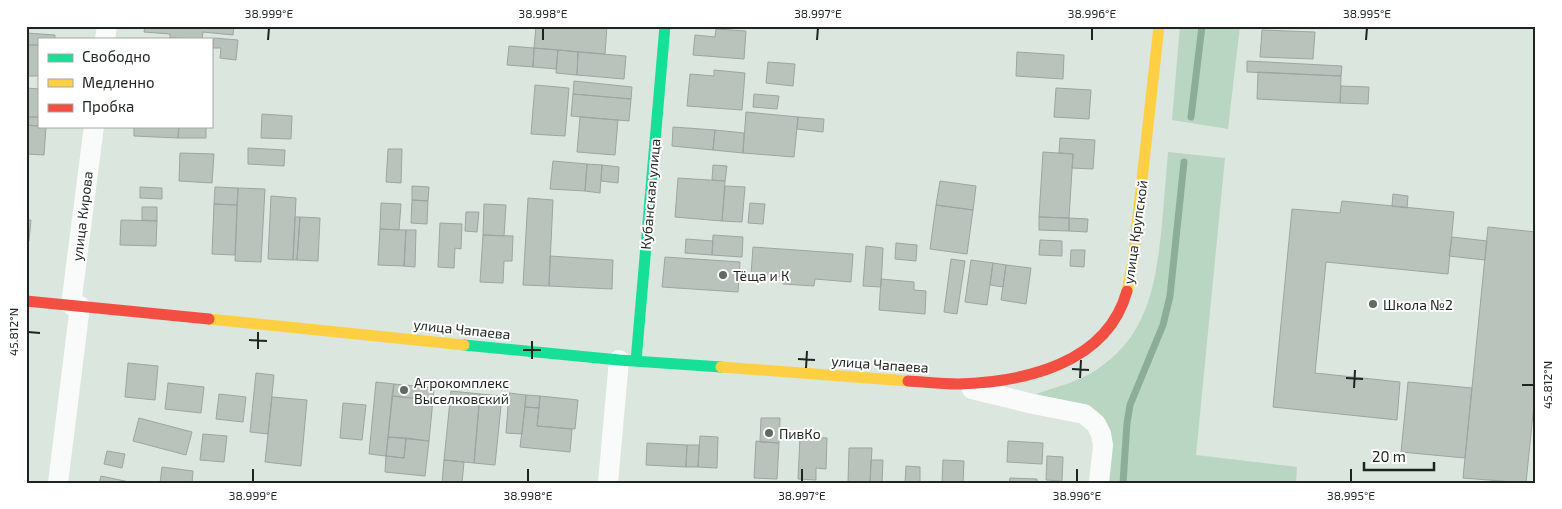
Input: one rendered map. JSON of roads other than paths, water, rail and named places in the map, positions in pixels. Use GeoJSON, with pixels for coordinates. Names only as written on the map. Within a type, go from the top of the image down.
{"type":"FeatureCollection","features":[{"type":"Feature","properties":{"kind":"street","name":"Кубанская улица"},"geometry":{"type":"LineString","coordinates":[[608,483],[627,360],[665,26]]}},
{"type":"Feature","properties":{"kind":"street","name":"улица Крупской"},"geometry":{"type":"LineString","coordinates":[[956,384],[1005,380],[1039,372],[1061,363],[1098,340],[1118,316],[1126,296],[1133,261],[1159,26]]}},
{"type":"Feature","properties":{"kind":"street","name":"улица Кирова"},"geometry":{"type":"LineString","coordinates":[[58,483],[94,128]]}},
{"type":"Feature","properties":{"kind":"street","name":"улица Чапаева"},"geometry":{"type":"LineString","coordinates":[[26,301],[627,360],[956,384]]}},
{"type":"Feature","properties":{"kind":"street"},"geometry":{"type":"LineString","coordinates":[[956,384],[1033,404],[1084,414],[1096,424],[1101,434],[1099,483]]}},
{"type":"Feature","properties":{"kind":"waterway"},"geometry":{"type":"LineString","coordinates":[[1191,117],[1202,26]]}},
{"type":"Feature","properties":{"kind":"waterway"},"geometry":{"type":"LineString","coordinates":[[1123,483],[1130,405],[1163,325],[1170,296],[1184,162]]}},
{"type":"Feature","properties":{"kind":"place","name":"Тёща и К"},"geometry":{"type":"Point","coordinates":[723,275]}},
{"type":"Feature","properties":{"kind":"place","name":"Школа №2"},"geometry":{"type":"Point","coordinates":[1373,304]}},
{"type":"Feature","properties":{"kind":"place","name":"Агрокомплекс Выселковский"},"geometry":{"type":"Point","coordinates":[404,390]}},
{"type":"Feature","properties":{"kind":"place","name":"ПивКо"},"geometry":{"type":"Point","coordinates":[769,433]}}]}
